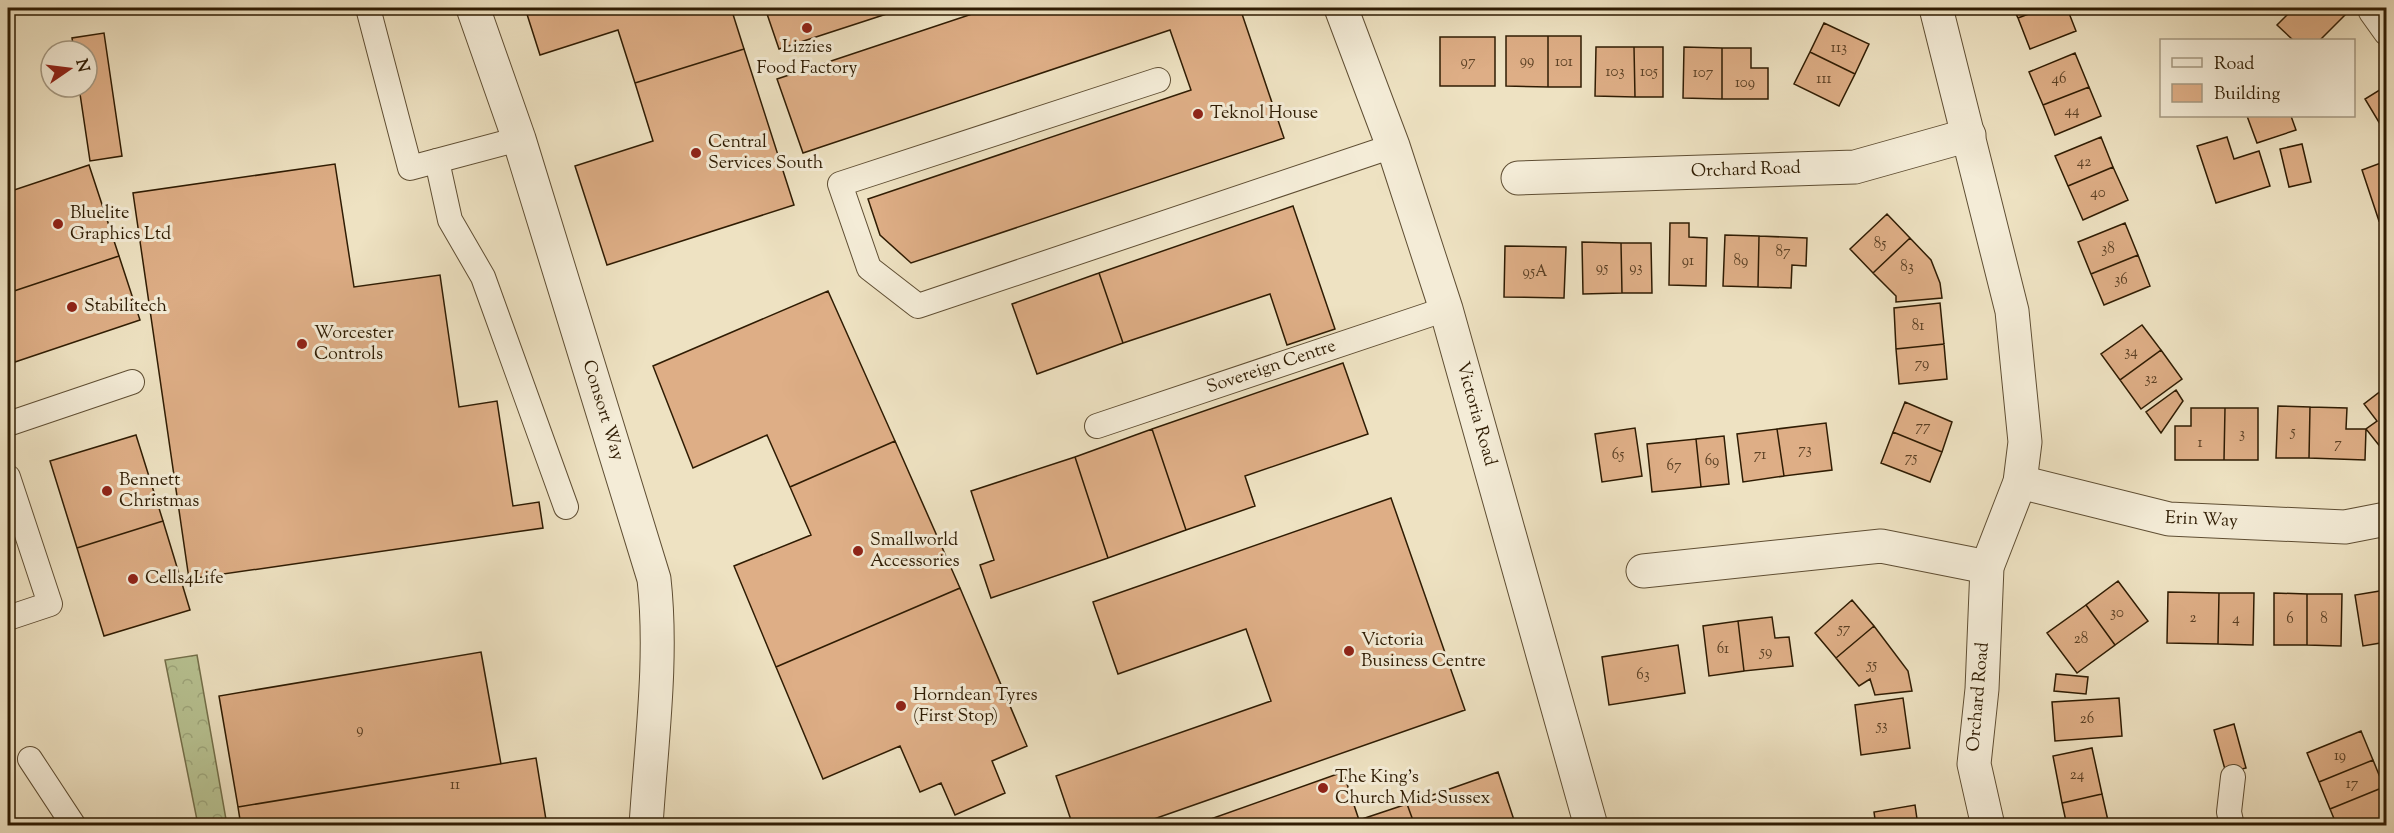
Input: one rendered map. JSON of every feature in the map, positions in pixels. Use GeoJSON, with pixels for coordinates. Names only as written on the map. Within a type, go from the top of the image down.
{"type":"FeatureCollection","features":[{"type":"Feature","properties":{"kind":"street","name":"Consort Way"},"geometry":{"type":"LineString","coordinates":[[473,8],[519,139],[654,579],[658,609],[657,658],[646,825]]}},
{"type":"Feature","properties":{"kind":"street","name":"Victoria Road"},"geometry":{"type":"LineString","coordinates":[[1341,8],[1393,146],[1446,309],[1591,825]]}},
{"type":"Feature","properties":{"kind":"street","name":"Orchard Road"},"geometry":{"type":"LineString","coordinates":[[1936,8],[2012,311],[2025,442],[2020,482],[1987,567],[1982,689],[1974,764],[1988,825]]}},
{"type":"Feature","properties":{"kind":"street","name":"Orchard Road"},"geometry":{"type":"LineString","coordinates":[[1518,178],[1855,167],[1969,135]]}},
{"type":"Feature","properties":{"kind":"street","name":"Erin Way"},"geometry":{"type":"LineString","coordinates":[[2020,482],[2169,519],[2345,527],[2386,519]]}},
{"type":"Feature","properties":{"kind":"street"},"geometry":{"type":"LineString","coordinates":[[1643,571],[1881,546],[1987,567]]}},
{"type":"Feature","properties":{"kind":"lane"},"geometry":{"type":"LineString","coordinates":[[368,8],[410,168],[519,139]]}},
{"type":"Feature","properties":{"kind":"lane"},"geometry":{"type":"LineString","coordinates":[[2371,12],[2386,33]]}},
{"type":"Feature","properties":{"kind":"lane"},"geometry":{"type":"LineString","coordinates":[[1158,80],[840,184],[869,268],[918,306],[1393,146]]}},
{"type":"Feature","properties":{"kind":"lane"},"geometry":{"type":"LineString","coordinates":[[437,161],[450,220],[483,277],[566,507]]}},
{"type":"Feature","properties":{"kind":"lane","name":"Sovereign Centre"},"geometry":{"type":"LineString","coordinates":[[1097,426],[1446,309]]}},
{"type":"Feature","properties":{"kind":"lane"},"geometry":{"type":"LineString","coordinates":[[8,424],[132,382]]}},
{"type":"Feature","properties":{"kind":"lane"},"geometry":{"type":"LineString","coordinates":[[8,477],[50,604],[8,618]]}},
{"type":"Feature","properties":{"kind":"lane"},"geometry":{"type":"LineString","coordinates":[[30,759],[74,825]]}},
{"type":"Feature","properties":{"kind":"lane"},"geometry":{"type":"LineString","coordinates":[[2232,825],[2229,812],[2233,777]]}},
{"type":"Feature","properties":{"kind":"green space"},"geometry":{"type":"Polygon","coordinates":[[[197,655],[227,825],[198,825],[165,660],[197,655]]]}},
{"type":"Feature","properties":{"kind":"building"},"geometry":{"type":"Polygon","coordinates":[[[525,8],[731,8],[744,49],[635,83],[618,30],[540,55],[525,8]]]}},
{"type":"Feature","properties":{"kind":"building","name":"Lizzies Food Factory"},"geometry":{"type":"Polygon","coordinates":[[[765,8],[905,8],[779,49],[765,8]]]}},
{"type":"Feature","properties":{"kind":"building","name":"Teknol House"},"geometry":{"type":"Polygon","coordinates":[[[990,8],[1240,8],[1284,138],[911,263],[880,235],[868,199],[1191,90],[1170,30],[803,153],[777,79],[990,8]]]}},
{"type":"Feature","properties":{"kind":"building"},"geometry":{"type":"Polygon","coordinates":[[[2013,8],[2045,8],[2018,18],[2013,8]]]}},
{"type":"Feature","properties":{"kind":"building"},"geometry":{"type":"Polygon","coordinates":[[[2045,8],[2067,8],[2076,31],[2030,49],[2018,18],[2045,8]]]}},
{"type":"Feature","properties":{"kind":"building"},"geometry":{"type":"Polygon","coordinates":[[[2294,8],[2352,8],[2321,39],[2292,39],[2277,25],[2294,8]]]}},
{"type":"Feature","properties":{"kind":"building"},"geometry":{"type":"Polygon","coordinates":[[[1824,23],[1869,44],[1855,74],[1810,52],[1824,23]]]}},
{"type":"Feature","properties":{"kind":"building"},"geometry":{"type":"Polygon","coordinates":[[[104,33],[122,156],[90,161],[81,99],[99,99],[99,39],[72,38],[104,33]]]}},
{"type":"Feature","properties":{"kind":"building"},"geometry":{"type":"Polygon","coordinates":[[[1506,36],[1548,36],[1548,87],[1506,86],[1506,36]]]}},
{"type":"Feature","properties":{"kind":"building"},"geometry":{"type":"Polygon","coordinates":[[[1548,36],[1581,36],[1581,87],[1548,87],[1548,36]]]}},
{"type":"Feature","properties":{"kind":"building"},"geometry":{"type":"Polygon","coordinates":[[[1440,37],[1495,37],[1495,86],[1440,86],[1440,37]]]}},
{"type":"Feature","properties":{"kind":"building"},"geometry":{"type":"Polygon","coordinates":[[[1596,47],[1634,47],[1635,97],[1595,96],[1596,47]]]}},
{"type":"Feature","properties":{"kind":"building"},"geometry":{"type":"Polygon","coordinates":[[[1634,47],[1663,47],[1663,97],[1635,97],[1634,47]]]}},
{"type":"Feature","properties":{"kind":"building"},"geometry":{"type":"Polygon","coordinates":[[[1684,47],[1722,48],[1722,99],[1683,98],[1684,47]]]}},
{"type":"Feature","properties":{"kind":"building"},"geometry":{"type":"Polygon","coordinates":[[[1722,48],[1751,48],[1751,68],[1768,68],[1768,99],[1722,99],[1722,48]]]}},
{"type":"Feature","properties":{"kind":"building","name":"Central Services South"},"geometry":{"type":"Polygon","coordinates":[[[744,49],[794,205],[607,265],[575,166],[653,141],[635,83],[744,49]]]}},
{"type":"Feature","properties":{"kind":"building"},"geometry":{"type":"Polygon","coordinates":[[[1810,52],[1855,74],[1839,106],[1794,84],[1810,52]]]}},
{"type":"Feature","properties":{"kind":"building"},"geometry":{"type":"Polygon","coordinates":[[[2075,53],[2089,87],[2043,105],[2029,72],[2075,53]]]}},
{"type":"Feature","properties":{"kind":"building"},"geometry":{"type":"Polygon","coordinates":[[[2386,86],[2386,127],[2383,129],[2365,99],[2386,86]]]}},
{"type":"Feature","properties":{"kind":"building"},"geometry":{"type":"Polygon","coordinates":[[[2089,87],[2101,116],[2055,135],[2043,105],[2089,87]]]}},
{"type":"Feature","properties":{"kind":"building"},"geometry":{"type":"Polygon","coordinates":[[[2247,117],[2291,117],[2296,130],[2257,143],[2247,117]]]}},
{"type":"Feature","properties":{"kind":"building"},"geometry":{"type":"Polygon","coordinates":[[[2101,137],[2113,167],[2068,186],[2055,156],[2101,137]]]}},
{"type":"Feature","properties":{"kind":"building"},"geometry":{"type":"Polygon","coordinates":[[[2227,137],[2234,159],[2259,151],[2270,186],[2216,203],[2197,146],[2227,137]]]}},
{"type":"Feature","properties":{"kind":"building"},"geometry":{"type":"Polygon","coordinates":[[[2302,144],[2311,182],[2289,187],[2280,149],[2302,144]]]}},
{"type":"Feature","properties":{"kind":"building"},"geometry":{"type":"Polygon","coordinates":[[[2386,161],[2386,219],[2379,221],[2362,170],[2386,161]]]}},
{"type":"Feature","properties":{"kind":"building","name":"Worcester Controls"},"geometry":{"type":"Polygon","coordinates":[[[335,164],[354,287],[440,275],[459,407],[497,401],[513,506],[539,502],[543,528],[189,579],[133,193],[335,164]]]}},
{"type":"Feature","properties":{"kind":"building","name":"Bluelite Graphics Ltd"},"geometry":{"type":"Polygon","coordinates":[[[89,165],[119,256],[8,293],[8,192],[89,165]]]}},
{"type":"Feature","properties":{"kind":"building"},"geometry":{"type":"Polygon","coordinates":[[[2113,167],[2128,200],[2083,220],[2068,186],[2113,167]]]}},
{"type":"Feature","properties":{"kind":"building"},"geometry":{"type":"Polygon","coordinates":[[[1293,206],[1335,329],[1287,345],[1270,294],[1123,343],[1099,273],[1293,206]]]}},
{"type":"Feature","properties":{"kind":"building"},"geometry":{"type":"Polygon","coordinates":[[[1887,214],[1910,238],[1873,273],[1850,249],[1887,214]]]}},
{"type":"Feature","properties":{"kind":"building"},"geometry":{"type":"Polygon","coordinates":[[[1670,223],[1689,223],[1689,237],[1707,238],[1706,286],[1669,285],[1670,223]]]}},
{"type":"Feature","properties":{"kind":"building"},"geometry":{"type":"Polygon","coordinates":[[[2125,223],[2138,255],[2091,274],[2078,242],[2125,223]]]}},
{"type":"Feature","properties":{"kind":"building"},"geometry":{"type":"Polygon","coordinates":[[[1725,235],[1759,236],[1758,287],[1723,286],[1725,235]]]}},
{"type":"Feature","properties":{"kind":"building"},"geometry":{"type":"Polygon","coordinates":[[[1759,236],[1807,238],[1806,266],[1792,265],[1791,288],[1758,287],[1759,236]]]}},
{"type":"Feature","properties":{"kind":"building"},"geometry":{"type":"Polygon","coordinates":[[[1910,238],[1931,260],[1940,283],[1942,298],[1896,302],[1896,296],[1873,273],[1910,238]]]}},
{"type":"Feature","properties":{"kind":"building"},"geometry":{"type":"Polygon","coordinates":[[[1582,242],[1621,243],[1622,293],[1583,294],[1582,242]]]}},
{"type":"Feature","properties":{"kind":"building"},"geometry":{"type":"Polygon","coordinates":[[[1621,243],[1651,243],[1652,293],[1622,293],[1621,243]]]}},
{"type":"Feature","properties":{"kind":"building"},"geometry":{"type":"Polygon","coordinates":[[[1505,246],[1566,247],[1564,298],[1504,297],[1505,246]]]}},
{"type":"Feature","properties":{"kind":"building"},"geometry":{"type":"Polygon","coordinates":[[[2138,255],[2150,286],[2104,305],[2091,274],[2138,255]]]}},
{"type":"Feature","properties":{"kind":"building","name":"Stabilitech"},"geometry":{"type":"Polygon","coordinates":[[[119,256],[140,320],[15,362],[8,340],[8,293],[119,256]]]}},
{"type":"Feature","properties":{"kind":"building"},"geometry":{"type":"Polygon","coordinates":[[[1099,273],[1123,343],[1037,374],[1012,304],[1099,273]]]}},
{"type":"Feature","properties":{"kind":"building"},"geometry":{"type":"Polygon","coordinates":[[[828,291],[895,441],[790,487],[767,435],[693,468],[653,366],[828,291]]]}},
{"type":"Feature","properties":{"kind":"building"},"geometry":{"type":"Polygon","coordinates":[[[1940,303],[1944,344],[1896,349],[1894,308],[1940,303]]]}},
{"type":"Feature","properties":{"kind":"building"},"geometry":{"type":"Polygon","coordinates":[[[2142,325],[2161,350],[2120,380],[2101,354],[2142,325]]]}},
{"type":"Feature","properties":{"kind":"building"},"geometry":{"type":"Polygon","coordinates":[[[1944,344],[1947,379],[1899,384],[1896,349],[1944,344]]]}},
{"type":"Feature","properties":{"kind":"building"},"geometry":{"type":"Polygon","coordinates":[[[2161,350],[2182,379],[2141,409],[2120,380],[2161,350]]]}},
{"type":"Feature","properties":{"kind":"building"},"geometry":{"type":"Polygon","coordinates":[[[1343,363],[1368,434],[1245,476],[1255,506],[1186,530],[1152,429],[1343,363]]]}},
{"type":"Feature","properties":{"kind":"building"},"geometry":{"type":"Polygon","coordinates":[[[2386,387],[2386,454],[2366,429],[2377,421],[2364,404],[2386,387]]]}},
{"type":"Feature","properties":{"kind":"building"},"geometry":{"type":"Polygon","coordinates":[[[2176,390],[2183,401],[2161,433],[2146,412],[2176,390]]]}},
{"type":"Feature","properties":{"kind":"building"},"geometry":{"type":"Polygon","coordinates":[[[1905,402],[1952,422],[1942,452],[1893,432],[1905,402]]]}},
{"type":"Feature","properties":{"kind":"building"},"geometry":{"type":"Polygon","coordinates":[[[2278,406],[2310,407],[2309,458],[2276,458],[2278,406]]]}},
{"type":"Feature","properties":{"kind":"building"},"geometry":{"type":"Polygon","coordinates":[[[2310,407],[2347,408],[2346,429],[2366,429],[2365,460],[2309,458],[2310,407]]]}},
{"type":"Feature","properties":{"kind":"building"},"geometry":{"type":"Polygon","coordinates":[[[2191,408],[2225,408],[2224,460],[2175,460],[2175,426],[2191,426],[2191,408]]]}},
{"type":"Feature","properties":{"kind":"building"},"geometry":{"type":"Polygon","coordinates":[[[2225,408],[2258,408],[2258,460],[2224,460],[2225,408]]]}},
{"type":"Feature","properties":{"kind":"building"},"geometry":{"type":"Polygon","coordinates":[[[1826,423],[1832,470],[1784,476],[1777,429],[1826,423]]]}},
{"type":"Feature","properties":{"kind":"building"},"geometry":{"type":"Polygon","coordinates":[[[1635,428],[1642,476],[1602,482],[1595,434],[1635,428]]]}},
{"type":"Feature","properties":{"kind":"building"},"geometry":{"type":"Polygon","coordinates":[[[1152,429],[1186,530],[1108,558],[1075,457],[1152,429]]]}},
{"type":"Feature","properties":{"kind":"building"},"geometry":{"type":"Polygon","coordinates":[[[1777,429],[1784,476],[1743,482],[1737,434],[1777,429]]]}},
{"type":"Feature","properties":{"kind":"building"},"geometry":{"type":"Polygon","coordinates":[[[1893,432],[1942,452],[1930,482],[1881,463],[1893,432]]]}},
{"type":"Feature","properties":{"kind":"building","name":"Bennett Christmas"},"geometry":{"type":"Polygon","coordinates":[[[136,435],[163,521],[77,548],[50,461],[136,435]]]}},
{"type":"Feature","properties":{"kind":"building"},"geometry":{"type":"Polygon","coordinates":[[[1724,436],[1729,484],[1701,487],[1696,439],[1724,436]]]}},
{"type":"Feature","properties":{"kind":"building"},"geometry":{"type":"Polygon","coordinates":[[[1696,439],[1701,487],[1652,492],[1647,444],[1696,439]]]}},
{"type":"Feature","properties":{"kind":"building","name":"Smallworld Accessories"},"geometry":{"type":"Polygon","coordinates":[[[895,441],[960,588],[776,667],[734,566],[811,535],[790,487],[895,441]]]}},
{"type":"Feature","properties":{"kind":"building"},"geometry":{"type":"Polygon","coordinates":[[[1075,457],[1108,558],[991,598],[980,565],[994,560],[971,491],[1075,457]]]}},
{"type":"Feature","properties":{"kind":"building","name":"Victoria Business Centre"},"geometry":{"type":"Polygon","coordinates":[[[1391,498],[1465,710],[1134,826],[1073,826],[1056,776],[1271,701],[1246,629],[1118,674],[1093,602],[1391,498]]]}},
{"type":"Feature","properties":{"kind":"building","name":"Cells4Life"},"geometry":{"type":"Polygon","coordinates":[[[163,521],[190,610],[104,636],[77,548],[163,521]]]}},
{"type":"Feature","properties":{"kind":"building"},"geometry":{"type":"Polygon","coordinates":[[[2118,581],[2148,621],[2115,645],[2086,605],[2118,581]]]}},
{"type":"Feature","properties":{"kind":"building","name":"Horndean Tyres (First Stop)"},"geometry":{"type":"Polygon","coordinates":[[[960,588],[1027,746],[992,761],[1005,793],[955,815],[941,783],[920,792],[900,746],[823,779],[776,667],[960,588]]]}},
{"type":"Feature","properties":{"kind":"building"},"geometry":{"type":"Polygon","coordinates":[[[2386,590],[2386,642],[2363,646],[2355,595],[2386,590]]]}},
{"type":"Feature","properties":{"kind":"building"},"geometry":{"type":"Polygon","coordinates":[[[2168,592],[2219,593],[2218,644],[2167,643],[2168,592]]]}},
{"type":"Feature","properties":{"kind":"building"},"geometry":{"type":"Polygon","coordinates":[[[2219,593],[2254,593],[2253,645],[2218,644],[2219,593]]]}},
{"type":"Feature","properties":{"kind":"building"},"geometry":{"type":"Polygon","coordinates":[[[2274,593],[2307,594],[2307,645],[2274,645],[2274,593]]]}},
{"type":"Feature","properties":{"kind":"building"},"geometry":{"type":"Polygon","coordinates":[[[2307,594],[2342,594],[2341,646],[2307,645],[2307,594]]]}},
{"type":"Feature","properties":{"kind":"building"},"geometry":{"type":"Polygon","coordinates":[[[1852,600],[1874,626],[1836,658],[1815,633],[1852,600]]]}},
{"type":"Feature","properties":{"kind":"building"},"geometry":{"type":"Polygon","coordinates":[[[2086,605],[2115,645],[2077,673],[2047,633],[2086,605]]]}},
{"type":"Feature","properties":{"kind":"building"},"geometry":{"type":"Polygon","coordinates":[[[1772,617],[1775,638],[1789,637],[1793,666],[1744,671],[1738,621],[1772,617]]]}},
{"type":"Feature","properties":{"kind":"building"},"geometry":{"type":"Polygon","coordinates":[[[1738,621],[1744,671],[1709,676],[1703,626],[1738,621]]]}},
{"type":"Feature","properties":{"kind":"building"},"geometry":{"type":"Polygon","coordinates":[[[1874,626],[1908,671],[1912,691],[1875,695],[1870,679],[1859,686],[1836,658],[1874,626]]]}},
{"type":"Feature","properties":{"kind":"building"},"geometry":{"type":"Polygon","coordinates":[[[1678,645],[1685,693],[1609,705],[1602,657],[1678,645]]]}},
{"type":"Feature","properties":{"kind":"building"},"geometry":{"type":"Polygon","coordinates":[[[481,652],[501,764],[238,807],[219,696],[481,652]]]}},
{"type":"Feature","properties":{"kind":"building"},"geometry":{"type":"Polygon","coordinates":[[[2056,674],[2088,677],[2086,694],[2054,691],[2056,674]]]}},
{"type":"Feature","properties":{"kind":"building"},"geometry":{"type":"Polygon","coordinates":[[[1903,698],[1910,748],[1861,755],[1855,705],[1903,698]]]}},
{"type":"Feature","properties":{"kind":"building"},"geometry":{"type":"Polygon","coordinates":[[[2119,698],[2122,736],[2055,741],[2052,702],[2119,698]]]}},
{"type":"Feature","properties":{"kind":"building"},"geometry":{"type":"Polygon","coordinates":[[[2234,724],[2246,768],[2226,773],[2214,730],[2234,724]]]}},
{"type":"Feature","properties":{"kind":"building"},"geometry":{"type":"Polygon","coordinates":[[[2361,731],[2373,760],[2319,782],[2307,753],[2361,731]]]}},
{"type":"Feature","properties":{"kind":"building"},"geometry":{"type":"Polygon","coordinates":[[[2092,748],[2102,794],[2062,803],[2053,756],[2092,748]]]}},
{"type":"Feature","properties":{"kind":"building"},"geometry":{"type":"Polygon","coordinates":[[[536,758],[547,826],[241,826],[238,807],[536,758]]]}},
{"type":"Feature","properties":{"kind":"building"},"geometry":{"type":"Polygon","coordinates":[[[2373,760],[2384,787],[2330,809],[2319,782],[2373,760]]]}},
{"type":"Feature","properties":{"kind":"building","name":"The King's Church Mid-Sussex"},"geometry":{"type":"Polygon","coordinates":[[[1343,772],[1359,820],[1407,804],[1415,826],[1191,826],[1343,772]]]}},
{"type":"Feature","properties":{"kind":"building"},"geometry":{"type":"Polygon","coordinates":[[[1498,772],[1516,826],[1415,826],[1407,804],[1498,772]]]}},
{"type":"Feature","properties":{"kind":"building"},"geometry":{"type":"Polygon","coordinates":[[[2384,787],[2386,820],[2373,826],[2337,826],[2330,809],[2384,787]]]}},
{"type":"Feature","properties":{"kind":"building"},"geometry":{"type":"Polygon","coordinates":[[[2102,794],[2109,825],[2067,826],[2062,803],[2102,794]]]}},
{"type":"Feature","properties":{"kind":"building"},"geometry":{"type":"Polygon","coordinates":[[[1915,805],[1918,826],[1876,826],[1874,812],[1915,805]]]}},
{"type":"Feature","properties":{"kind":"place","name":"Lizzies Food Factory"},"geometry":{"type":"Point","coordinates":[807,28]}},
{"type":"Feature","properties":{"kind":"place","name":"Teknol House"},"geometry":{"type":"Point","coordinates":[1198,114]}},
{"type":"Feature","properties":{"kind":"place","name":"Central Services South"},"geometry":{"type":"Point","coordinates":[696,153]}},
{"type":"Feature","properties":{"kind":"place","name":"Bluelite Graphics Ltd"},"geometry":{"type":"Point","coordinates":[58,224]}},
{"type":"Feature","properties":{"kind":"place","name":"Stabilitech"},"geometry":{"type":"Point","coordinates":[72,307]}},
{"type":"Feature","properties":{"kind":"place","name":"Worcester Controls"},"geometry":{"type":"Point","coordinates":[302,344]}},
{"type":"Feature","properties":{"kind":"place","name":"Bennett Christmas"},"geometry":{"type":"Point","coordinates":[107,491]}},
{"type":"Feature","properties":{"kind":"place","name":"Smallworld Accessories"},"geometry":{"type":"Point","coordinates":[858,551]}},
{"type":"Feature","properties":{"kind":"place","name":"Cells4Life"},"geometry":{"type":"Point","coordinates":[133,579]}},
{"type":"Feature","properties":{"kind":"place","name":"Victoria Business Centre"},"geometry":{"type":"Point","coordinates":[1349,651]}},
{"type":"Feature","properties":{"kind":"place","name":"Horndean Tyres (First Stop)"},"geometry":{"type":"Point","coordinates":[901,706]}},
{"type":"Feature","properties":{"kind":"place","name":"The King's Church Mid-Sussex"},"geometry":{"type":"Point","coordinates":[1323,788]}}]}
